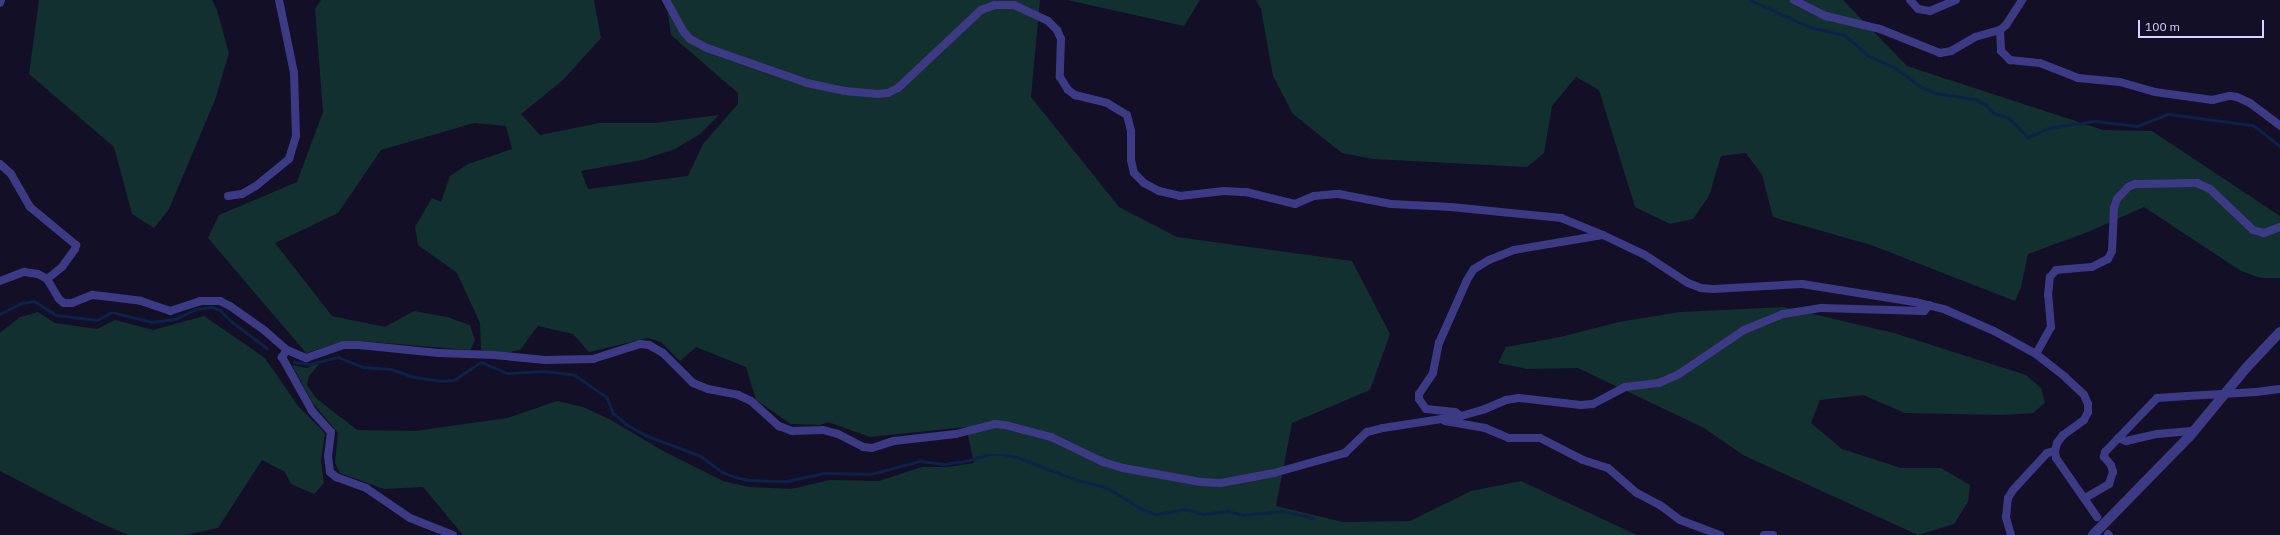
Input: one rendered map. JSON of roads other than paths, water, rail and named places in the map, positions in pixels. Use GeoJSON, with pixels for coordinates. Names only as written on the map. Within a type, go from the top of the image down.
{"type":"FeatureCollection","features":[{"type":"Feature","properties":{"kind":"street"},"geometry":{"type":"LineString","coordinates":[[228,196],[242,194],[256,186],[289,159],[296,136],[294,73],[279,0]]}},
{"type":"Feature","properties":{"kind":"street"},"geometry":{"type":"LineString","coordinates":[[666,0],[684,32],[698,44],[807,83],[844,91],[876,94],[888,93],[898,88],[980,10],[995,5],[1014,5],[1048,21],[1057,30],[1061,39],[1060,77],[1068,90],[1075,95],[1107,103],[1127,115],[1131,131],[1131,160],[1134,173],[1144,183],[1159,191],[1180,196],[1224,192],[1246,192],[1295,204],[1314,196],[1339,194],[1391,204],[1450,207],[1561,218],[1603,234],[1645,255],[1688,283],[1701,288],[1712,289],[1802,284],[1930,305],[1946,310],[1994,331],[2036,354],[2076,387],[2088,404],[2088,412],[2084,420],[2063,435],[2056,443],[2056,458],[2097,517]]}},
{"type":"Feature","properties":{"kind":"street"},"geometry":{"type":"LineString","coordinates":[[1794,0],[1826,16],[1880,29],[1940,53],[1951,51],[1975,37],[2000,30],[2006,25],[2022,0]]}},
{"type":"Feature","properties":{"kind":"street"},"geometry":{"type":"LineString","coordinates":[[1910,0],[1918,9],[1930,12],[1956,0]]}},
{"type":"Feature","properties":{"kind":"street"},"geometry":{"type":"LineString","coordinates":[[2000,30],[2002,51],[2010,60],[2040,63],[2078,78],[2120,82],[2155,92],[2212,100],[2230,96],[2237,97],[2250,103],[2280,126]]}},
{"type":"Feature","properties":{"kind":"street"},"geometry":{"type":"LineString","coordinates":[[0,164],[11,174],[30,208],[76,244],[75,249],[62,267],[47,279]]}},
{"type":"Feature","properties":{"kind":"street"},"geometry":{"type":"LineString","coordinates":[[2036,354],[2051,327],[2048,296],[2050,277],[2056,270],[2092,267],[2108,259],[2112,251],[2114,208],[2117,199],[2128,187],[2135,184],[2189,182],[2204,184],[2253,230],[2264,232],[2280,227]]}},
{"type":"Feature","properties":{"kind":"street"},"geometry":{"type":"LineString","coordinates":[[1461,416],[1455,412],[1426,409],[1419,399],[1419,394],[1433,373],[1439,343],[1467,280],[1474,269],[1489,260],[1514,250],[1603,234]]}},
{"type":"Feature","properties":{"kind":"street"},"geometry":{"type":"LineString","coordinates":[[0,281],[24,272],[38,274],[47,279],[59,299],[64,303],[72,303],[92,295],[141,301],[170,311],[200,300],[220,301],[230,306],[264,330],[287,350],[306,358],[344,345],[359,345],[439,353],[494,355],[545,360],[593,359],[640,344],[649,345],[662,353],[692,383],[708,389],[738,395],[752,401],[779,426],[792,431],[823,430],[838,434],[863,447],[872,448],[894,441],[956,434],[995,424],[1005,425],[1051,437],[1104,462],[1123,468],[1215,483],[1274,473],[1346,453],[1367,432],[1383,428],[1461,416],[1485,409],[1506,400],[1519,398],[1581,405],[1593,404],[1626,388],[1659,383],[1679,374],[1744,330],[1783,314],[1822,308],[1924,312],[1930,305]]}},
{"type":"Feature","properties":{"kind":"street"},"geometry":{"type":"LineString","coordinates":[[2093,535],[2194,431],[2247,367],[2280,332]]}},
{"type":"Feature","properties":{"kind":"street"},"geometry":{"type":"LineString","coordinates":[[287,350],[282,357],[312,411],[331,432],[328,456],[330,472],[336,477],[366,488],[410,518],[452,535]]}},
{"type":"Feature","properties":{"kind":"street"},"geometry":{"type":"LineString","coordinates":[[2085,498],[2109,484],[2113,472],[2111,465],[2104,457],[2105,452],[2157,398],[2256,392],[2280,389]]}},
{"type":"Feature","properties":{"kind":"street"},"geometry":{"type":"LineString","coordinates":[[1439,420],[1485,428],[1509,438],[1540,438],[1583,460],[1608,468],[1637,493],[1660,505],[1680,520],[1720,535]]}},
{"type":"Feature","properties":{"kind":"street"},"geometry":{"type":"LineString","coordinates":[[2118,438],[2126,441],[2157,434],[2194,431]]}},
{"type":"Feature","properties":{"kind":"street"},"geometry":{"type":"LineString","coordinates":[[2011,535],[2006,517],[2008,498],[2013,490],[2047,453],[2055,451]]}},
{"type":"Feature","properties":{"kind":"street"},"geometry":{"type":"LineString","coordinates":[[1764,535],[1773,535]]}},
{"type":"Feature","properties":{"kind":"waterway"},"geometry":{"type":"LineString","coordinates":[[1750,0],[1810,27],[1845,35],[1869,56],[1896,68],[1921,87],[1936,93],[1974,99],[1985,104],[1994,113],[2009,118],[2028,137],[2048,128],[2095,121],[2137,126],[2168,114],[2253,125],[2280,146]]}},
{"type":"Feature","properties":{"kind":"waterway"},"geometry":{"type":"LineString","coordinates":[[0,314],[22,303],[34,301],[56,315],[97,320],[110,313],[116,313],[151,322],[175,319],[196,309],[212,307],[220,310],[232,322],[267,348]]}},
{"type":"Feature","properties":{"kind":"waterway"},"geometry":{"type":"LineString","coordinates":[[294,362],[310,364],[338,357],[363,367],[391,369],[414,377],[442,381],[454,380],[481,362],[507,373],[544,371],[575,375],[607,397],[613,413],[628,425],[645,435],[701,456],[722,472],[749,480],[787,481],[825,473],[871,474],[920,461],[944,464],[966,461],[987,455],[1003,455],[1017,457],[1074,479],[1102,486],[1142,509],[1156,514],[1186,509],[1203,514],[1229,511],[1243,515],[1283,511],[1313,518]]}}]}
